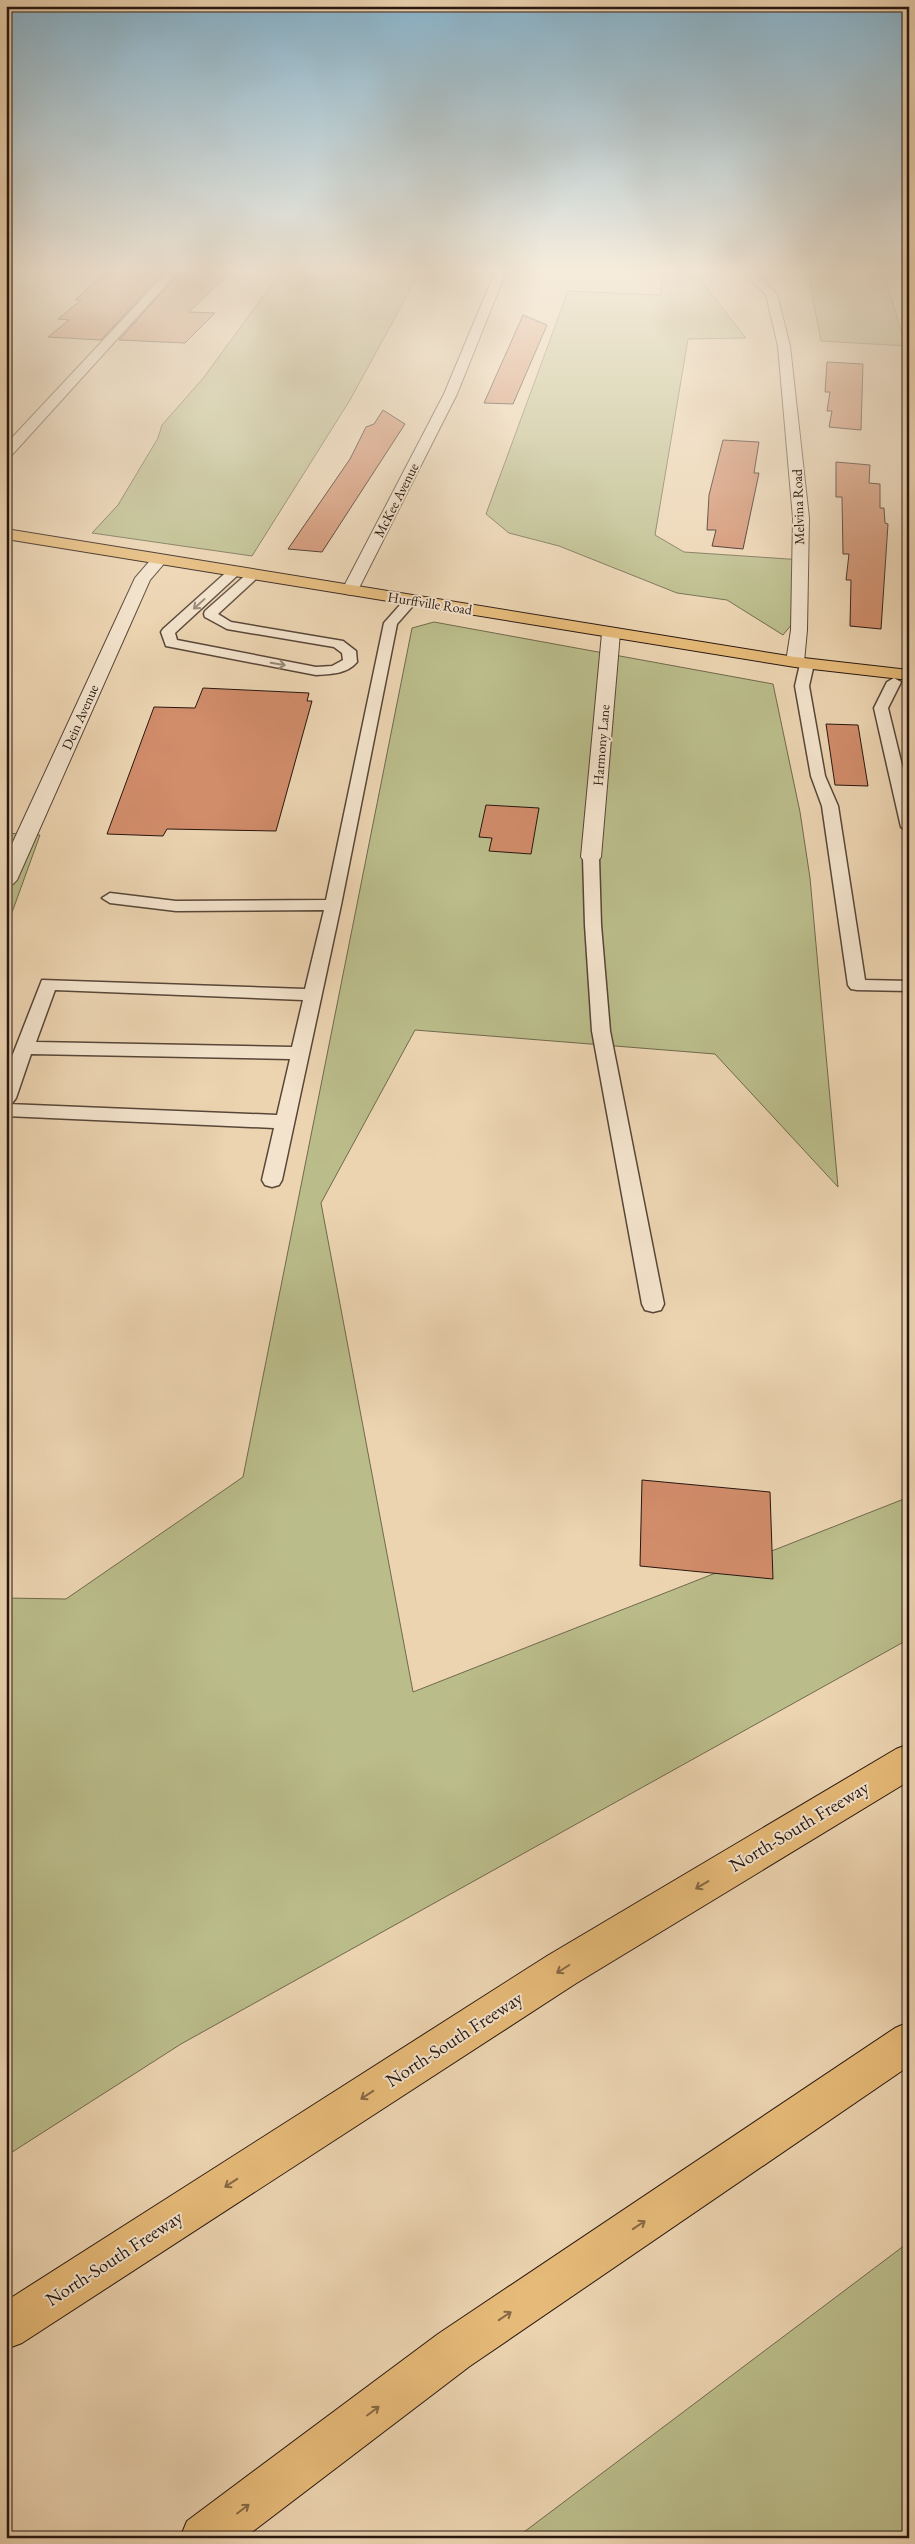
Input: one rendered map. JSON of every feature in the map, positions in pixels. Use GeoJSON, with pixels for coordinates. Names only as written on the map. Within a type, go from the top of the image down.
{"type":"FeatureCollection","features":[{"type":"Feature","properties":{"kind":"main road","name":"Hurffville Road"},"geometry":{"type":"LineString","coordinates":[[6,534],[611,633],[854,670],[904,681]]}},
{"type":"Feature","properties":{"kind":"main road","name":"North-South Freeway"},"geometry":{"type":"LineString","coordinates":[[6,2327],[561,1970],[909,1761]]}},
{"type":"Feature","properties":{"kind":"main road"},"geometry":{"type":"LineString","coordinates":[[204,2538],[454,2350],[909,2042]]}},
{"type":"Feature","properties":{"kind":"street"},"geometry":{"type":"LineString","coordinates":[[6,453],[63,391]]}},
{"type":"Feature","properties":{"kind":"street","name":"McKee Avenue"},"geometry":{"type":"LineString","coordinates":[[350,590],[450,391]]}},
{"type":"Feature","properties":{"kind":"street","name":"Melvina Road"},"geometry":{"type":"LineString","coordinates":[[788,391],[801,518],[799,630],[801,663]]}},
{"type":"Feature","properties":{"kind":"street","name":"Dein Avenue"},"geometry":{"type":"LineString","coordinates":[[6,880],[143,578],[160,559]]}},
{"type":"Feature","properties":{"kind":"street","name":"Harmony Lane"},"geometry":{"type":"LineString","coordinates":[[591,857],[611,633]]}},
{"type":"Feature","properties":{"kind":"lane"},"geometry":{"type":"LineString","coordinates":[[168,632],[235,571]]}},
{"type":"Feature","properties":{"kind":"lane"},"geometry":{"type":"LineString","coordinates":[[227,624],[210,614],[253,575]]}},
{"type":"Feature","properties":{"kind":"lane"},"geometry":{"type":"LineString","coordinates":[[272,1180],[333,905],[391,623],[412,600]]}},
{"type":"Feature","properties":{"kind":"lane"},"geometry":{"type":"LineString","coordinates":[[190,624],[227,624],[338,644],[349,651],[350,662],[335,670],[316,672],[190,648],[172,643],[168,632],[190,624]]}},
{"type":"Feature","properties":{"kind":"lane"},"geometry":{"type":"LineString","coordinates":[[801,663],[802,686],[818,776],[830,806],[857,985],[909,986]]}},
{"type":"Feature","properties":{"kind":"lane"},"geometry":{"type":"LineString","coordinates":[[904,681],[881,708],[909,827]]}},
{"type":"Feature","properties":{"kind":"lane"},"geometry":{"type":"LineString","coordinates":[[890,749],[909,750]]}},
{"type":"Feature","properties":{"kind":"lane"},"geometry":{"type":"LineString","coordinates":[[591,857],[593,925],[601,1031],[653,1304]]}},
{"type":"Feature","properties":{"kind":"lane"},"geometry":{"type":"LineString","coordinates":[[110,898],[176,906],[333,905]]}},
{"type":"Feature","properties":{"kind":"lane"},"geometry":{"type":"LineString","coordinates":[[6,1098],[48,984],[313,995]]}},
{"type":"Feature","properties":{"kind":"lane"},"geometry":{"type":"LineString","coordinates":[[24,1048],[300,1053]]}},
{"type":"Feature","properties":{"kind":"lane"},"geometry":{"type":"LineString","coordinates":[[6,1110],[285,1122]]}},
{"type":"Feature","properties":{"kind":"green space"},"geometry":{"type":"Polygon","coordinates":[[[192,391],[355,391],[252,556],[92,533],[118,505],[158,438],[162,425],[192,391]]]}},
{"type":"Feature","properties":{"kind":"green space"},"geometry":{"type":"Polygon","coordinates":[[[531,391],[679,391],[655,535],[684,552],[803,560],[802,612],[783,635],[727,600],[677,593],[559,546],[509,533],[486,514],[531,391]]]}},
{"type":"Feature","properties":{"kind":"green space"},"geometry":{"type":"Polygon","coordinates":[[[434,622],[773,684],[800,812],[810,878],[838,1187],[715,1054],[415,1030],[321,1203],[413,1692],[909,1497],[909,1639],[181,2044],[6,2156],[6,1598],[66,1599],[243,1477],[412,628],[434,622]]]}},
{"type":"Feature","properties":{"kind":"green space"},"geometry":{"type":"Polygon","coordinates":[[[6,833],[40,835],[6,929],[6,833]]]}},
{"type":"Feature","properties":{"kind":"green space"},"geometry":{"type":"Polygon","coordinates":[[[909,2242],[909,2538],[516,2538],[909,2242]]]}},
{"type":"Feature","properties":{"kind":"building"},"geometry":{"type":"Polygon","coordinates":[[[489,391],[519,391],[513,404],[484,403],[489,391]]]}},
{"type":"Feature","properties":{"kind":"building"},"geometry":{"type":"Polygon","coordinates":[[[862,391],[861,430],[829,427],[832,411],[827,411],[830,392],[825,392],[862,391]]]}},
{"type":"Feature","properties":{"kind":"building"},"geometry":{"type":"Polygon","coordinates":[[[383,410],[405,424],[322,552],[288,549],[350,459],[366,427],[374,424],[383,410]]]}},
{"type":"Feature","properties":{"kind":"building"},"geometry":{"type":"Polygon","coordinates":[[[723,440],[759,442],[754,473],[759,473],[743,549],[712,546],[716,530],[707,530],[709,495],[723,440]]]}},
{"type":"Feature","properties":{"kind":"building"},"geometry":{"type":"Polygon","coordinates":[[[836,462],[870,465],[869,483],[880,484],[880,508],[884,508],[885,523],[888,524],[881,629],[850,626],[851,580],[846,580],[849,554],[843,554],[842,497],[836,497],[836,462]]]}},
{"type":"Feature","properties":{"kind":"building"},"geometry":{"type":"Polygon","coordinates":[[[203,688],[309,693],[307,701],[312,701],[276,831],[167,829],[163,836],[107,834],[154,707],[195,708],[203,688]]]}},
{"type":"Feature","properties":{"kind":"building"},"geometry":{"type":"Polygon","coordinates":[[[826,724],[858,725],[868,786],[835,785],[826,724]]]}},
{"type":"Feature","properties":{"kind":"building"},"geometry":{"type":"Polygon","coordinates":[[[486,805],[539,808],[531,854],[489,851],[492,838],[479,837],[486,805]]]}},
{"type":"Feature","properties":{"kind":"building"},"geometry":{"type":"Polygon","coordinates":[[[642,1480],[770,1492],[773,1579],[640,1566],[642,1480]]]}}]}
